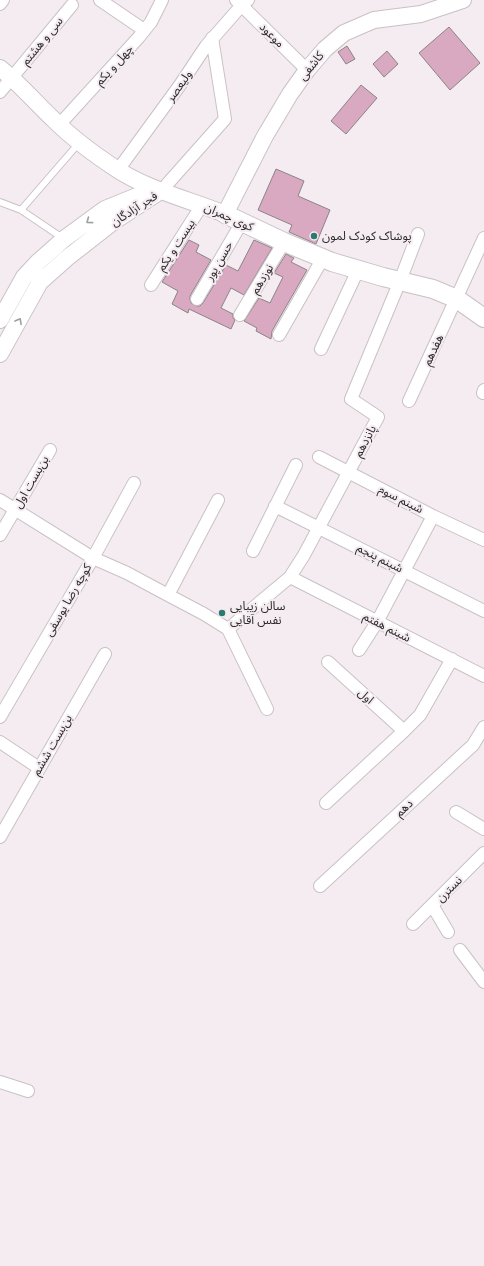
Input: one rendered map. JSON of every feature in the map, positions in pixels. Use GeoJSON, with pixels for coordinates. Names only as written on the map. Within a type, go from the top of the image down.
{"type":"FeatureCollection","features":[{"type":"Feature","properties":{"kind":"main road","name":"کوی چمران"},"geometry":{"type":"LineString","coordinates":[[225,214],[284,242],[323,258],[358,270],[433,289],[457,299],[484,318]]}},
{"type":"Feature","properties":{"kind":"street"},"geometry":{"type":"LineString","coordinates":[[0,4],[3,0]]}},
{"type":"Feature","properties":{"kind":"street"},"geometry":{"type":"LineString","coordinates":[[100,0],[144,30]]}},
{"type":"Feature","properties":{"kind":"street","name":"چهل و یکم"},"geometry":{"type":"LineString","coordinates":[[59,125],[151,22],[162,0]]}},
{"type":"Feature","properties":{"kind":"street","name":"کاشفی"},"geometry":{"type":"LineString","coordinates":[[225,214],[265,136],[290,94],[307,70],[325,49],[344,33],[374,20],[420,14],[463,0]]}},
{"type":"Feature","properties":{"kind":"street","name":"موعود"},"geometry":{"type":"LineString","coordinates":[[242,2],[307,70]]}},
{"type":"Feature","properties":{"kind":"street","name":"ولیعصر"},"geometry":{"type":"LineString","coordinates":[[118,170],[212,38],[242,2]]}},
{"type":"Feature","properties":{"kind":"street","name":"سی و هشتم"},"geometry":{"type":"LineString","coordinates":[[0,92],[6,73],[72,5]]}},
{"type":"Feature","properties":{"kind":"street"},"geometry":{"type":"LineString","coordinates":[[162,190],[225,119],[212,38]]}},
{"type":"Feature","properties":{"kind":"street","name":"کوی چمران"},"geometry":{"type":"LineString","coordinates":[[6,73],[59,125],[79,142],[118,170],[137,180],[225,214]]}},
{"type":"Feature","properties":{"kind":"street","name":"فجر آزادگان"},"geometry":{"type":"LineString","coordinates":[[0,320],[24,277],[38,262],[64,239],[109,215],[137,196],[162,190]]}},
{"type":"Feature","properties":{"kind":"street","name":"بیست و یکم"},"geometry":{"type":"LineString","coordinates":[[151,285],[202,205]]}},
{"type":"Feature","properties":{"kind":"street","name":"فجر آزادگان"},"geometry":{"type":"LineString","coordinates":[[0,354],[40,282],[67,258],[109,215]]}},
{"type":"Feature","properties":{"kind":"street","name":"حسن پور"},"geometry":{"type":"LineString","coordinates":[[197,299],[242,222]]}},
{"type":"Feature","properties":{"kind":"street","name":"پانزدهم"},"geometry":{"type":"LineString","coordinates":[[228,629],[290,577],[319,528],[378,417],[351,399],[418,234]]}},
{"type":"Feature","properties":{"kind":"street","name":"هفدهم"},"geometry":{"type":"LineString","coordinates":[[409,401],[484,238]]}},
{"type":"Feature","properties":{"kind":"street","name":"نوزدهم"},"geometry":{"type":"LineString","coordinates":[[240,315],[284,242]]}},
{"type":"Feature","properties":{"kind":"street"},"geometry":{"type":"LineString","coordinates":[[279,336],[323,258]]}},
{"type":"Feature","properties":{"kind":"street"},"geometry":{"type":"LineString","coordinates":[[321,349],[358,270]]}},
{"type":"Feature","properties":{"kind":"street","name":"بن‌بست اول"},"geometry":{"type":"LineString","coordinates":[[0,535],[50,450]]}},
{"type":"Feature","properties":{"kind":"street","name":"شبنم سوم"},"geometry":{"type":"LineString","coordinates":[[319,457],[433,516],[484,540]]}},
{"type":"Feature","properties":{"kind":"street"},"geometry":{"type":"LineString","coordinates":[[253,551],[296,465]]}},
{"type":"Feature","properties":{"kind":"street"},"geometry":{"type":"LineString","coordinates":[[134,483],[93,558],[127,573],[204,614],[228,629],[267,709]]}},
{"type":"Feature","properties":{"kind":"street","name":"کوچه رضا یوسفی"},"geometry":{"type":"LineString","coordinates":[[0,500],[93,558],[0,717]]}},
{"type":"Feature","properties":{"kind":"street"},"geometry":{"type":"LineString","coordinates":[[168,595],[218,500]]}},
{"type":"Feature","properties":{"kind":"street","name":"شبنم پنجم"},"geometry":{"type":"LineString","coordinates":[[275,506],[484,611]]}},
{"type":"Feature","properties":{"kind":"street"},"geometry":{"type":"LineString","coordinates":[[359,650],[377,622],[433,516]]}},
{"type":"Feature","properties":{"kind":"street","name":"شبنم هفتم"},"geometry":{"type":"LineString","coordinates":[[290,577],[484,676]]}},
{"type":"Feature","properties":{"kind":"street","name":"بن‌بست ششم"},"geometry":{"type":"LineString","coordinates":[[0,837],[105,654]]}},
{"type":"Feature","properties":{"kind":"street"},"geometry":{"type":"LineString","coordinates":[[326,803],[420,715],[452,659]]}},
{"type":"Feature","properties":{"kind":"street","name":"اول"},"geometry":{"type":"LineString","coordinates":[[328,662],[404,731]]}},
{"type":"Feature","properties":{"kind":"street","name":"دهم"},"geometry":{"type":"LineString","coordinates":[[320,886],[473,745],[484,727]]}},
{"type":"Feature","properties":{"kind":"street"},"geometry":{"type":"LineString","coordinates":[[0,742],[39,768]]}},
{"type":"Feature","properties":{"kind":"street"},"geometry":{"type":"LineString","coordinates":[[456,812],[484,829]]}},
{"type":"Feature","properties":{"kind":"street","name":"نسترن"},"geometry":{"type":"LineString","coordinates":[[413,924],[484,853]]}},
{"type":"Feature","properties":{"kind":"street"},"geometry":{"type":"LineString","coordinates":[[432,905],[448,932]]}},
{"type":"Feature","properties":{"kind":"street"},"geometry":{"type":"LineString","coordinates":[[460,950],[484,982]]}},
{"type":"Feature","properties":{"kind":"street"},"geometry":{"type":"LineString","coordinates":[[0,1082],[28,1091]]}},
{"type":"Feature","properties":{"kind":"lane"},"geometry":{"type":"LineString","coordinates":[[21,210],[79,142]]}},
{"type":"Feature","properties":{"kind":"lane"},"geometry":{"type":"LineString","coordinates":[[0,202],[21,210],[64,239]]}},
{"type":"Feature","properties":{"kind":"building"},"geometry":{"type":"Polygon","coordinates":[[[449,27],[480,63],[450,90],[419,53],[449,27]]]}},
{"type":"Feature","properties":{"kind":"building"},"geometry":{"type":"Polygon","coordinates":[[[347,46],[355,59],[346,64],[338,52],[347,46]]]}},
{"type":"Feature","properties":{"kind":"building"},"geometry":{"type":"Polygon","coordinates":[[[387,51],[398,64],[384,77],[373,64],[387,51]]]}},
{"type":"Feature","properties":{"kind":"building"},"geometry":{"type":"Polygon","coordinates":[[[361,85],[377,98],[346,134],[331,121],[361,85]]]}},
{"type":"Feature","properties":{"kind":"building"},"geometry":{"type":"Polygon","coordinates":[[[276,169],[304,181],[298,196],[330,210],[316,244],[289,232],[292,225],[258,210],[276,169]]]}},
{"type":"Feature","properties":{"kind":"building"},"geometry":{"type":"Polygon","coordinates":[[[189,240],[199,245],[196,252],[211,260],[190,296],[191,303],[197,306],[200,306],[203,303],[226,265],[238,271],[254,240],[272,248],[244,295],[231,288],[221,308],[233,314],[233,318],[235,320],[231,329],[189,309],[188,313],[172,304],[178,291],[162,282],[189,240]]]}},
{"type":"Feature","properties":{"kind":"building"},"geometry":{"type":"Polygon","coordinates":[[[286,254],[294,258],[291,262],[307,270],[272,331],[271,339],[256,331],[257,328],[244,321],[259,298],[270,303],[283,277],[274,273],[286,254]]]}},
{"type":"Feature","properties":{"kind":"place","name":"پوشاک کودک لمون"},"geometry":{"type":"Point","coordinates":[314,236]}},
{"type":"Feature","properties":{"kind":"place","name":"سالن زیبایی نفس آقایی"},"geometry":{"type":"Point","coordinates":[222,613]}}]}
